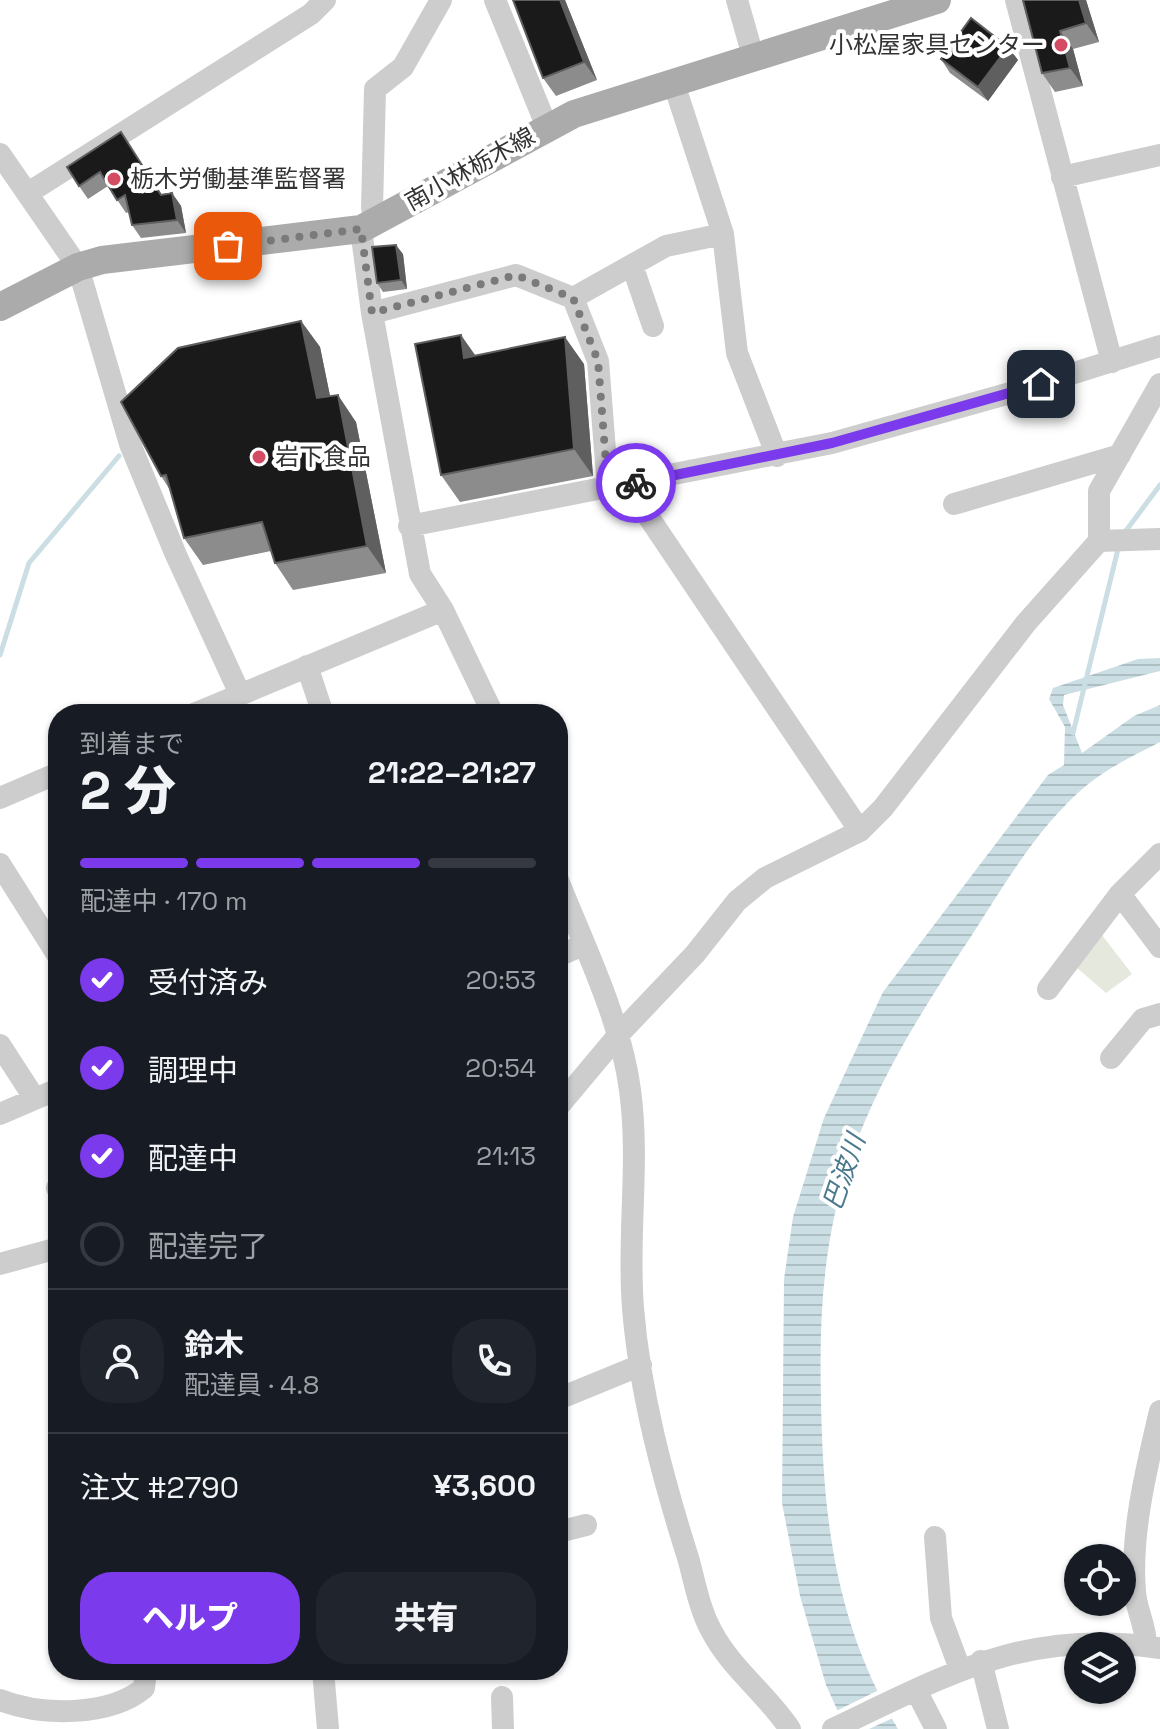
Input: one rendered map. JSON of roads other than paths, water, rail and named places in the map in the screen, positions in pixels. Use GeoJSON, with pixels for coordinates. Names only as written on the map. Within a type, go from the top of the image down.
{"type":"FeatureCollection","features":[{"type":"Feature","properties":{"kind":"main road","name":"南小林栃木線"},"geometry":{"type":"LineString","coordinates":[[0,307],[78,267],[127,256],[370,224],[547,127],[584,111],[937,0]]}},
{"type":"Feature","properties":{"kind":"street"},"geometry":{"type":"LineString","coordinates":[[28,193],[311,14],[325,0]]}},
{"type":"Feature","properties":{"kind":"street"},"geometry":{"type":"LineString","coordinates":[[441,0],[403,67],[375,89],[370,224],[372,313],[420,574],[443,610],[488,704]]}},
{"type":"Feature","properties":{"kind":"street"},"geometry":{"type":"LineString","coordinates":[[495,0],[547,127]]}},
{"type":"Feature","properties":{"kind":"street"},"geometry":{"type":"LineString","coordinates":[[737,0],[753,56]]}},
{"type":"Feature","properties":{"kind":"street"},"geometry":{"type":"LineString","coordinates":[[1016,0],[1112,362]]}},
{"type":"Feature","properties":{"kind":"street"},"geometry":{"type":"LineString","coordinates":[[673,81],[723,234],[737,353],[777,456]]}},
{"type":"Feature","properties":{"kind":"street"},"geometry":{"type":"LineString","coordinates":[[0,154],[78,267],[130,444],[176,555],[240,694]]}},
{"type":"Feature","properties":{"kind":"street"},"geometry":{"type":"LineString","coordinates":[[1062,177],[1160,155]]}},
{"type":"Feature","properties":{"kind":"street"},"geometry":{"type":"LineString","coordinates":[[573,298],[666,246],[723,234]]}},
{"type":"Feature","properties":{"kind":"street"},"geometry":{"type":"LineString","coordinates":[[632,265],[653,326]]}},
{"type":"Feature","properties":{"kind":"street"},"geometry":{"type":"LineString","coordinates":[[372,313],[516,275],[573,298],[598,361],[617,487],[860,831]]}},
{"type":"Feature","properties":{"kind":"street"},"geometry":{"type":"LineString","coordinates":[[409,526],[777,456],[1003,395],[1160,346]]}},
{"type":"Feature","properties":{"kind":"street"},"geometry":{"type":"LineString","coordinates":[[568,1095],[620,1033],[695,954],[737,901],[765,878],[860,831],[883,808],[1026,623],[1099,541],[1099,491],[1160,384]]}},
{"type":"Feature","properties":{"kind":"street"},"geometry":{"type":"LineString","coordinates":[[954,504],[1120,455]]}},
{"type":"Feature","properties":{"kind":"street"},"geometry":{"type":"LineString","coordinates":[[1099,541],[1160,539]]}},
{"type":"Feature","properties":{"kind":"street"},"geometry":{"type":"LineString","coordinates":[[217,704],[443,610]]}},
{"type":"Feature","properties":{"kind":"street"},"geometry":{"type":"LineString","coordinates":[[307,666],[320,704]]}},
{"type":"Feature","properties":{"kind":"street"},"geometry":{"type":"LineString","coordinates":[[0,798],[48,777]]}},
{"type":"Feature","properties":{"kind":"street"},"geometry":{"type":"LineString","coordinates":[[1048,989],[1120,894],[1160,854]]}},
{"type":"Feature","properties":{"kind":"street"},"geometry":{"type":"LineString","coordinates":[[0,864],[48,938]]}},
{"type":"Feature","properties":{"kind":"street"},"geometry":{"type":"LineString","coordinates":[[1120,894],[1160,947]]}},
{"type":"Feature","properties":{"kind":"street"},"geometry":{"type":"LineString","coordinates":[[568,906],[620,1033],[630,1092],[635,1153],[633,1307],[661,1471],[709,1628],[733,1667],[778,1711],[790,1729]]}},
{"type":"Feature","properties":{"kind":"street"},"geometry":{"type":"LineString","coordinates":[[568,952],[583,945]]}},
{"type":"Feature","properties":{"kind":"street"},"geometry":{"type":"LineString","coordinates":[[1111,1058],[1143,1019],[1160,1014]]}},
{"type":"Feature","properties":{"kind":"street"},"geometry":{"type":"LineString","coordinates":[[0,1045],[35,1099]]}},
{"type":"Feature","properties":{"kind":"street"},"geometry":{"type":"LineString","coordinates":[[0,1114],[48,1093]]}},
{"type":"Feature","properties":{"kind":"street"},"geometry":{"type":"LineString","coordinates":[[0,1264],[48,1251]]}},
{"type":"Feature","properties":{"kind":"street"},"geometry":{"type":"LineString","coordinates":[[568,1395],[641,1365]]}},
{"type":"Feature","properties":{"kind":"street"},"geometry":{"type":"LineString","coordinates":[[833,1729],[970,1665],[1034,1647],[1075,1642],[1153,1647],[1135,1593],[1142,1490],[1160,1411]]}},
{"type":"Feature","properties":{"kind":"street"},"geometry":{"type":"LineString","coordinates":[[568,1530],[586,1525]]}},
{"type":"Feature","properties":{"kind":"street"},"geometry":{"type":"LineString","coordinates":[[935,1537],[941,1618],[970,1665],[998,1729]]}},
{"type":"Feature","properties":{"kind":"street"},"geometry":{"type":"LineString","coordinates":[[0,1700],[54,1721],[128,1701],[144,1688],[145,1680]]}},
{"type":"Feature","properties":{"kind":"street"},"geometry":{"type":"LineString","coordinates":[[324,1680],[328,1729]]}},
{"type":"Feature","properties":{"kind":"street"},"geometry":{"type":"LineString","coordinates":[[911,1692],[936,1729]]}},
{"type":"Feature","properties":{"kind":"street"},"geometry":{"type":"LineString","coordinates":[[502,1697],[503,1729]]}},
{"type":"Feature","properties":{"kind":"water","name":"巴波川"},"geometry":{"type":"Polygon","coordinates":[[[1160,658],[1160,671],[1064,695],[1063,705],[1082,753],[1134,716],[1160,705],[1160,742],[1087,785],[1053,819],[1023,857],[903,1045],[861,1131],[841,1190],[828,1248],[822,1307],[821,1398],[825,1486],[846,1610],[877,1689],[898,1729],[846,1729],[826,1685],[800,1596],[782,1503],[784,1279],[793,1217],[824,1118],[883,992],[1048,775],[1064,765],[1065,727],[1049,699],[1053,688],[1138,659],[1160,658]]]}},
{"type":"Feature","properties":{"kind":"waterway"},"geometry":{"type":"LineString","coordinates":[[0,655],[29,563],[119,456]]}},
{"type":"Feature","properties":{"kind":"waterway"},"geometry":{"type":"LineString","coordinates":[[1125,532],[1160,485]]}},
{"type":"Feature","properties":{"kind":"waterway"},"geometry":{"type":"LineString","coordinates":[[1073,733],[1119,545]]}},
{"type":"Feature","properties":{"kind":"place","name":"小松屋家具センター"},"geometry":{"type":"Point","coordinates":[1061,45]}},
{"type":"Feature","properties":{"kind":"place","name":"栃木労働基準監督署"},"geometry":{"type":"Point","coordinates":[114,179]}},
{"type":"Feature","properties":{"kind":"place","name":"岩下食品"},"geometry":{"type":"Point","coordinates":[259,457]}}]}
